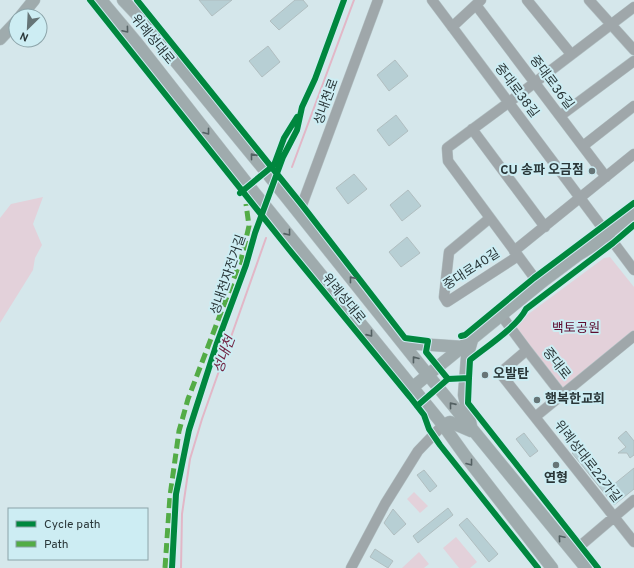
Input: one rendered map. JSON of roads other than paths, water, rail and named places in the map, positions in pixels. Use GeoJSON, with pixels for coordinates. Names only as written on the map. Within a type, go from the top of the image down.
{"type":"FeatureCollection","features":[{"type":"Feature","properties":{"kind":"main road"},"geometry":{"type":"LineString","coordinates":[[28,8],[34,0]]}},
{"type":"Feature","properties":{"kind":"main road","name":"위례성대로"},"geometry":{"type":"LineString","coordinates":[[101,0],[137,43],[249,186],[413,388],[552,568]]}},
{"type":"Feature","properties":{"kind":"main road","name":"위례성대로"},"geometry":{"type":"LineString","coordinates":[[123,0],[158,40],[475,433],[586,568]]}},
{"type":"Feature","properties":{"kind":"main road"},"geometry":{"type":"LineString","coordinates":[[0,40],[8,31]]}},
{"type":"Feature","properties":{"kind":"main road"},"geometry":{"type":"LineString","coordinates":[[413,388],[539,284],[607,234],[634,212]]}},
{"type":"Feature","properties":{"kind":"main road"},"geometry":{"type":"LineString","coordinates":[[403,342],[468,343]]}},
{"type":"Feature","properties":{"kind":"main road"},"geometry":{"type":"LineString","coordinates":[[468,343],[464,395],[475,433]]}},
{"type":"Feature","properties":{"kind":"main road"},"geometry":{"type":"LineString","coordinates":[[442,425],[450,422],[475,433]]}},
{"type":"Feature","properties":{"kind":"main road"},"geometry":{"type":"LineString","coordinates":[[459,448],[464,435],[475,433]]}},
{"type":"Feature","properties":{"kind":"street","name":"성내천로"},"geometry":{"type":"LineString","coordinates":[[299,213],[378,0]]}},
{"type":"Feature","properties":{"kind":"street","name":"중대로38길"},"geometry":{"type":"LineString","coordinates":[[432,0],[634,270]]}},
{"type":"Feature","properties":{"kind":"street"},"geometry":{"type":"LineString","coordinates":[[527,0],[571,54]]}},
{"type":"Feature","properties":{"kind":"street"},"geometry":{"type":"LineString","coordinates":[[589,0],[634,50]]}},
{"type":"Feature","properties":{"kind":"street"},"geometry":{"type":"LineString","coordinates":[[452,28],[479,2]]}},
{"type":"Feature","properties":{"kind":"street","name":"중대로36길"},"geometry":{"type":"LineString","coordinates":[[479,2],[535,82],[606,177]]}},
{"type":"Feature","properties":{"kind":"street","name":"중대로40길"},"geometry":{"type":"LineString","coordinates":[[539,284],[448,161],[447,148],[634,7]]}},
{"type":"Feature","properties":{"kind":"street"},"geometry":{"type":"LineString","coordinates":[[560,116],[634,61]]}},
{"type":"Feature","properties":{"kind":"street"},"geometry":{"type":"LineString","coordinates":[[583,146],[634,106]]}},
{"type":"Feature","properties":{"kind":"street"},"geometry":{"type":"LineString","coordinates":[[472,129],[545,227]]}},
{"type":"Feature","properties":{"kind":"street"},"geometry":{"type":"LineString","coordinates":[[516,253],[545,227],[634,154]]}},
{"type":"Feature","properties":{"kind":"street","name":"중대로40길"},"geometry":{"type":"LineString","coordinates":[[490,218],[449,252],[444,297],[447,302],[516,253]]}},
{"type":"Feature","properties":{"kind":"street"},"geometry":{"type":"LineString","coordinates":[[501,315],[527,350]]}},
{"type":"Feature","properties":{"kind":"street"},"geometry":{"type":"LineString","coordinates":[[535,417],[634,336]]}},
{"type":"Feature","properties":{"kind":"street","name":"중대로"},"geometry":{"type":"LineString","coordinates":[[527,350],[562,395]]}},
{"type":"Feature","properties":{"kind":"street","name":"위례성대로22가길"},"geometry":{"type":"LineString","coordinates":[[527,350],[500,373],[634,542]]}},
{"type":"Feature","properties":{"kind":"street"},"geometry":{"type":"LineString","coordinates":[[351,568],[385,504],[418,451],[442,425]]}},
{"type":"Feature","properties":{"kind":"street"},"geometry":{"type":"LineString","coordinates":[[573,552],[634,500]]}},
{"type":"Feature","properties":{"kind":"waterway","name":"성내천"},"geometry":{"type":"LineString","coordinates":[[292,167],[354,0]]}},
{"type":"Feature","properties":{"kind":"waterway","name":"성내천"},"geometry":{"type":"LineString","coordinates":[[181,568],[182,514],[190,459],[202,419],[266,238]]}},
{"type":"Feature","properties":{"kind":"place","name":"CU 송파 오금점"},"geometry":{"type":"Point","coordinates":[592,171]}},
{"type":"Feature","properties":{"kind":"place","name":"오발탄"},"geometry":{"type":"Point","coordinates":[485,375]}},
{"type":"Feature","properties":{"kind":"place","name":"행복한교회"},"geometry":{"type":"Point","coordinates":[537,400]}},
{"type":"Feature","properties":{"kind":"place","name":"연형"},"geometry":{"type":"Point","coordinates":[556,465]}},
{"type":"Feature","properties":{"kind":"park label","name":"백토공원"},"geometry":{"type":"Point","coordinates":[576,329]}}]}
